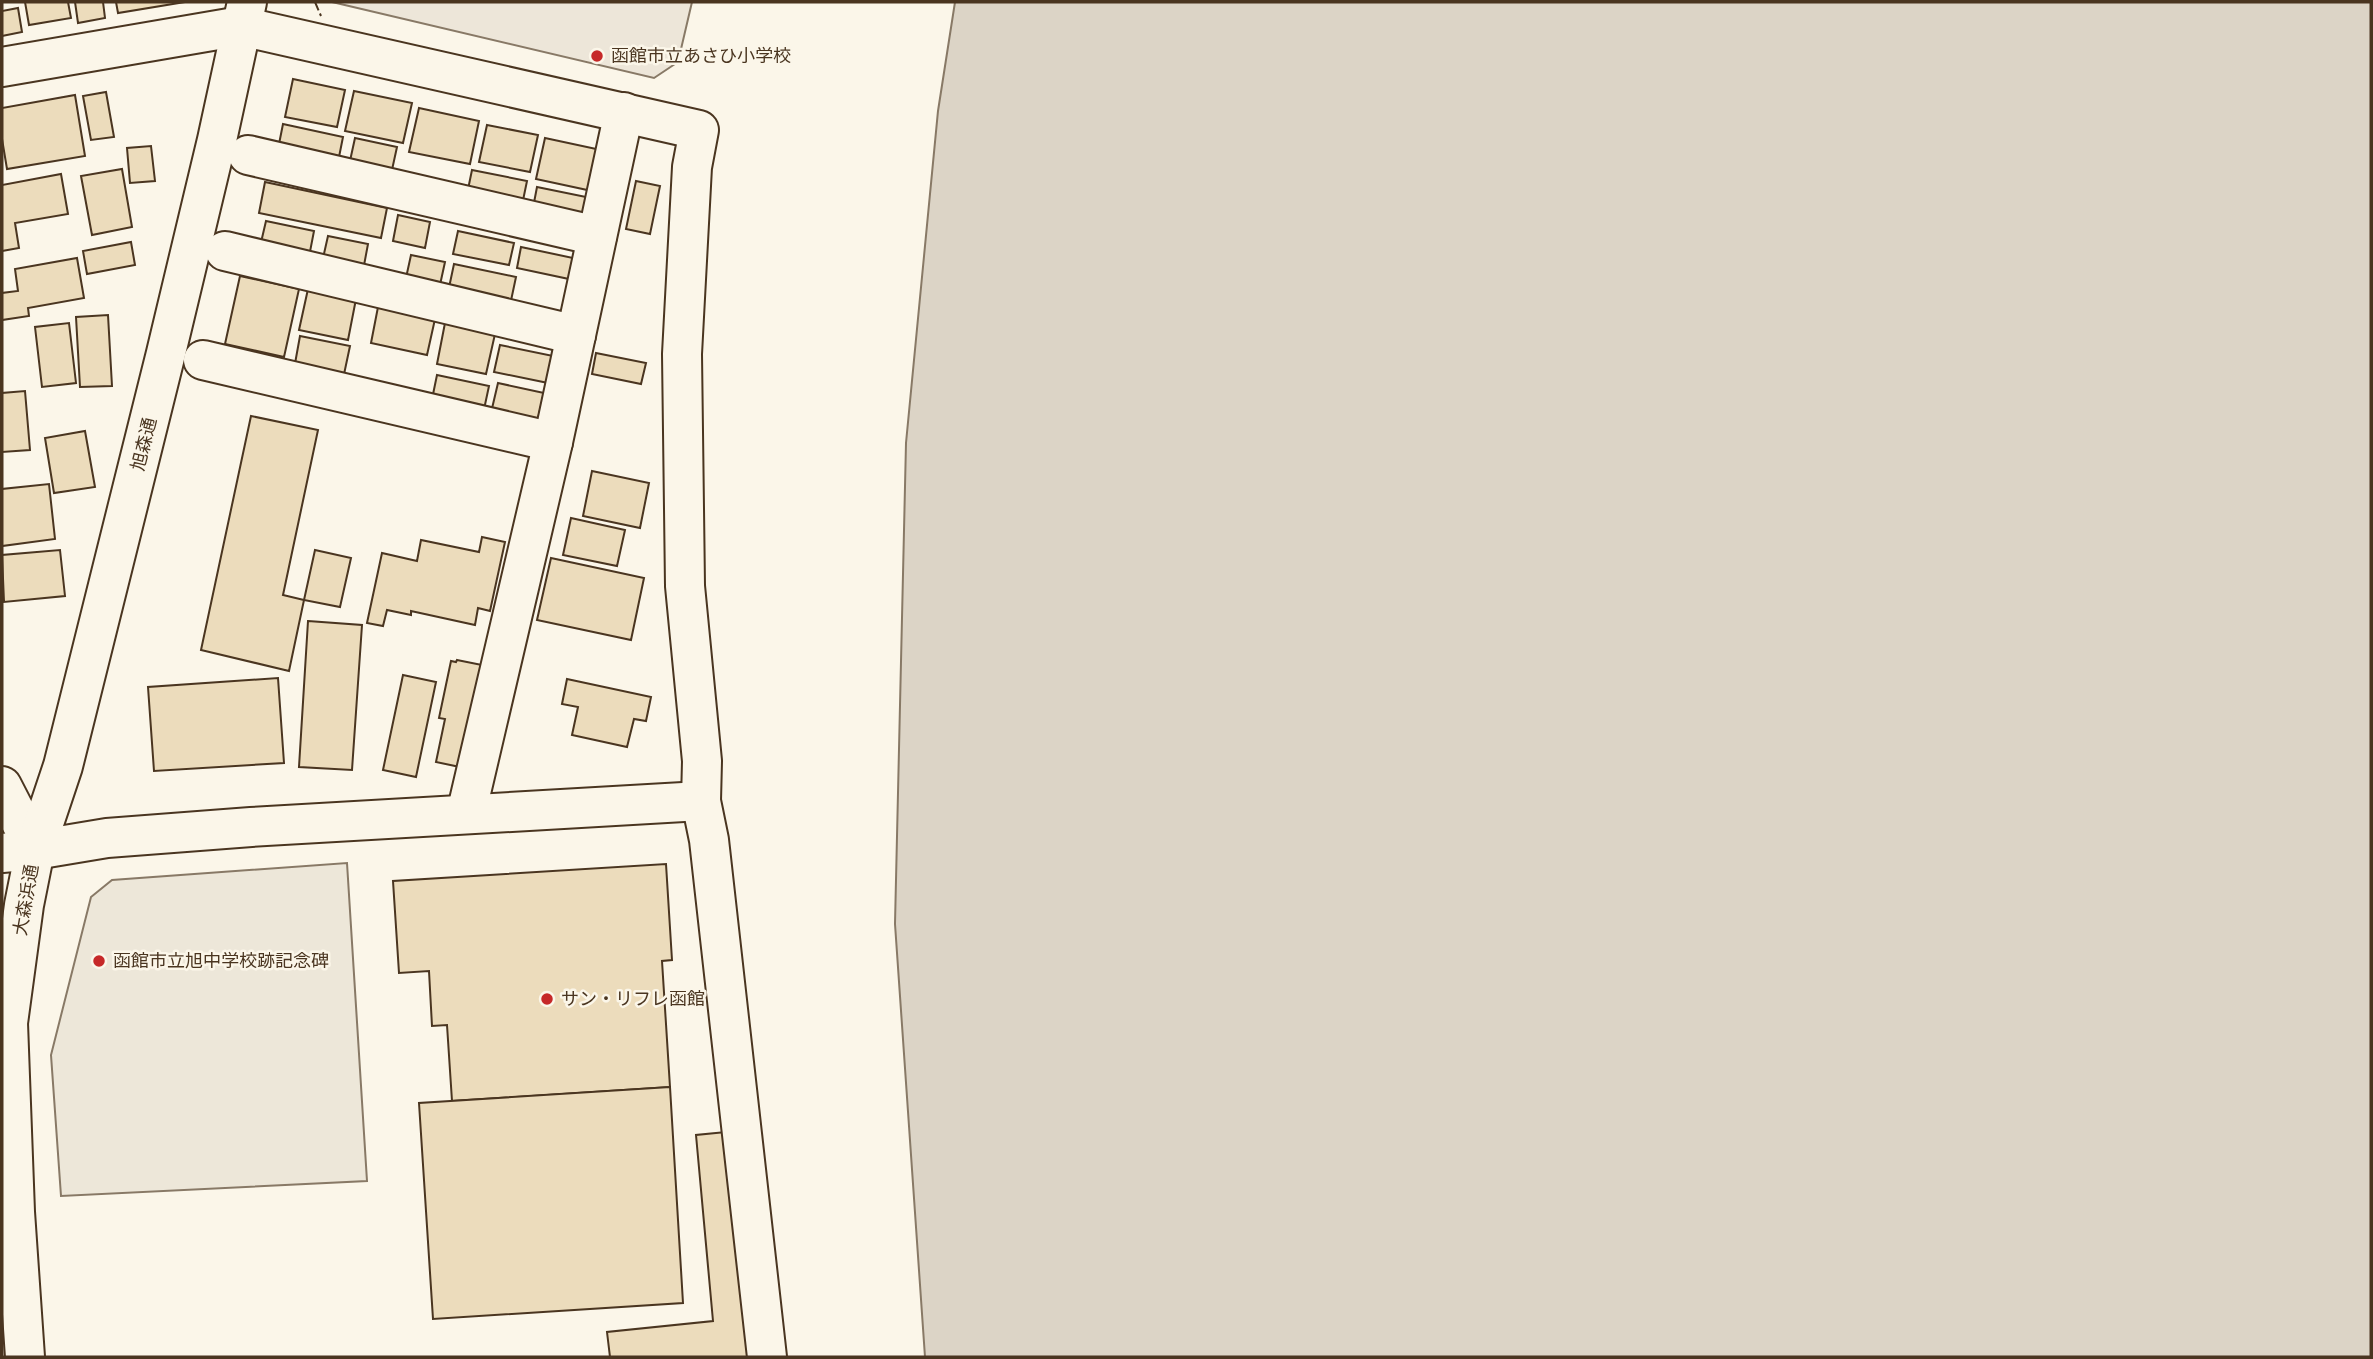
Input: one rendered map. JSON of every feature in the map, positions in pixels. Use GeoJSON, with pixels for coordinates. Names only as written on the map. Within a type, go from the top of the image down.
{"type":"FeatureCollection","features":[{"type":"Feature","properties":{"kind":"street"},"geometry":{"type":"LineString","coordinates":[[2,67],[244,14],[699,130],[692,167],[682,354],[685,572],[702,761],[701,801],[709,840],[767,1357]]}},
{"type":"Feature","properties":{"kind":"street","name":"旭森通"},"geometry":{"type":"LineString","coordinates":[[18,851],[63,766],[176,315],[244,14]]}},
{"type":"Feature","properties":{"kind":"street"},"geometry":{"type":"LineString","coordinates":[[466,814],[553,442],[624,111]]}},
{"type":"Feature","properties":{"kind":"street"},"geometry":{"type":"LineString","coordinates":[[248,155],[597,236]]}},
{"type":"Feature","properties":{"kind":"street"},"geometry":{"type":"LineString","coordinates":[[225,251],[576,335]]}},
{"type":"Feature","properties":{"kind":"street"},"geometry":{"type":"LineString","coordinates":[[203,359],[553,442]]}},
{"type":"Feature","properties":{"kind":"street","name":"大森浜通"},"geometry":{"type":"LineString","coordinates":[[2,786],[18,851],[24,905],[8,1023],[15,1212],[25,1357]]}},
{"type":"Feature","properties":{"kind":"street"},"geometry":{"type":"LineString","coordinates":[[18,851],[120,837],[701,801]]}},
{"type":"Feature","properties":{"kind":"shaded area","name":"函館市立あさひ小学校"},"geometry":{"type":"Polygon","coordinates":[[[332,2],[692,2],[678,62],[654,78],[332,2]]]}},
{"type":"Feature","properties":{"kind":"shaded area"},"geometry":{"type":"Polygon","coordinates":[[[955,2],[2371,2],[2371,1357],[925,1357],[895,924],[906,443],[938,111],[955,2]]]}},
{"type":"Feature","properties":{"kind":"shaded area"},"geometry":{"type":"Polygon","coordinates":[[[347,863],[367,1181],[61,1196],[51,1055],[91,897],[112,880],[347,863]]]}},
{"type":"Feature","properties":{"kind":"building"},"geometry":{"type":"Polygon","coordinates":[[[25,2],[68,2],[71,18],[29,25],[25,2]]]}},
{"type":"Feature","properties":{"kind":"building"},"geometry":{"type":"Polygon","coordinates":[[[75,2],[103,2],[105,18],[78,23],[75,2]]]}},
{"type":"Feature","properties":{"kind":"building"},"geometry":{"type":"Polygon","coordinates":[[[116,2],[185,2],[118,13],[116,2]]]}},
{"type":"Feature","properties":{"kind":"building"},"geometry":{"type":"Polygon","coordinates":[[[18,8],[22,32],[2,36],[2,11],[18,8]]]}},
{"type":"Feature","properties":{"kind":"building"},"geometry":{"type":"Polygon","coordinates":[[[293,79],[345,90],[337,127],[285,117],[293,79]]]}},
{"type":"Feature","properties":{"kind":"building"},"geometry":{"type":"Polygon","coordinates":[[[354,91],[412,103],[403,143],[345,131],[354,91]]]}},
{"type":"Feature","properties":{"kind":"building"},"geometry":{"type":"Polygon","coordinates":[[[106,92],[114,137],[91,140],[83,96],[106,92]]]}},
{"type":"Feature","properties":{"kind":"building"},"geometry":{"type":"Polygon","coordinates":[[[75,95],[85,156],[7,169],[2,139],[2,108],[75,95]]]}},
{"type":"Feature","properties":{"kind":"building"},"geometry":{"type":"Polygon","coordinates":[[[419,108],[479,121],[470,164],[409,152],[419,108]]]}},
{"type":"Feature","properties":{"kind":"building"},"geometry":{"type":"Polygon","coordinates":[[[283,124],[343,137],[338,162],[278,149],[283,124]]]}},
{"type":"Feature","properties":{"kind":"building"},"geometry":{"type":"Polygon","coordinates":[[[487,125],[538,135],[530,172],[479,162],[487,125]]]}},
{"type":"Feature","properties":{"kind":"building"},"geometry":{"type":"Polygon","coordinates":[[[355,138],[397,147],[390,179],[348,170],[355,138]]]}},
{"type":"Feature","properties":{"kind":"building"},"geometry":{"type":"Polygon","coordinates":[[[545,138],[601,150],[592,191],[536,179],[545,138]]]}},
{"type":"Feature","properties":{"kind":"building"},"geometry":{"type":"Polygon","coordinates":[[[151,146],[155,181],[130,183],[127,148],[151,146]]]}},
{"type":"Feature","properties":{"kind":"building"},"geometry":{"type":"Polygon","coordinates":[[[122,169],[132,227],[92,235],[81,176],[122,169]]]}},
{"type":"Feature","properties":{"kind":"building"},"geometry":{"type":"Polygon","coordinates":[[[472,170],[527,181],[521,210],[466,199],[472,170]]]}},
{"type":"Feature","properties":{"kind":"building"},"geometry":{"type":"Polygon","coordinates":[[[61,174],[68,214],[15,223],[19,248],[2,251],[2,185],[61,174]]]}},
{"type":"Feature","properties":{"kind":"building"},"geometry":{"type":"Polygon","coordinates":[[[636,181],[660,186],[650,234],[626,229],[636,181]]]}},
{"type":"Feature","properties":{"kind":"building"},"geometry":{"type":"Polygon","coordinates":[[[265,182],[387,208],[381,238],[259,213],[265,182]]]}},
{"type":"Feature","properties":{"kind":"building"},"geometry":{"type":"Polygon","coordinates":[[[537,187],[591,198],[585,224],[532,213],[537,187]]]}},
{"type":"Feature","properties":{"kind":"building"},"geometry":{"type":"Polygon","coordinates":[[[398,215],[430,222],[425,248],[393,241],[398,215]]]}},
{"type":"Feature","properties":{"kind":"building"},"geometry":{"type":"Polygon","coordinates":[[[266,221],[314,231],[308,262],[259,251],[266,221]]]}},
{"type":"Feature","properties":{"kind":"building"},"geometry":{"type":"Polygon","coordinates":[[[458,231],[514,243],[509,265],[453,254],[458,231]]]}},
{"type":"Feature","properties":{"kind":"building"},"geometry":{"type":"Polygon","coordinates":[[[328,236],[368,244],[362,276],[321,267],[328,236]]]}},
{"type":"Feature","properties":{"kind":"building"},"geometry":{"type":"Polygon","coordinates":[[[131,242],[135,265],[87,274],[83,251],[131,242]]]}},
{"type":"Feature","properties":{"kind":"building"},"geometry":{"type":"Polygon","coordinates":[[[521,247],[573,258],[569,279],[517,268],[521,247]]]}},
{"type":"Feature","properties":{"kind":"building"},"geometry":{"type":"Polygon","coordinates":[[[411,255],[445,262],[438,294],[404,287],[411,255]]]}},
{"type":"Feature","properties":{"kind":"building"},"geometry":{"type":"Polygon","coordinates":[[[77,258],[84,298],[28,308],[29,316],[2,320],[2,293],[18,291],[15,269],[77,258]]]}},
{"type":"Feature","properties":{"kind":"building"},"geometry":{"type":"Polygon","coordinates":[[[454,264],[516,277],[509,310],[447,297],[454,264]]]}},
{"type":"Feature","properties":{"kind":"building"},"geometry":{"type":"Polygon","coordinates":[[[240,276],[299,289],[284,357],[225,344],[240,276]]]}},
{"type":"Feature","properties":{"kind":"building"},"geometry":{"type":"Polygon","coordinates":[[[308,289],[356,299],[348,340],[299,330],[308,289]]]}},
{"type":"Feature","properties":{"kind":"building"},"geometry":{"type":"Polygon","coordinates":[[[378,307],[435,319],[427,355],[371,343],[378,307]]]}},
{"type":"Feature","properties":{"kind":"building"},"geometry":{"type":"Polygon","coordinates":[[[108,315],[112,386],[80,387],[76,317],[108,315]]]}},
{"type":"Feature","properties":{"kind":"building"},"geometry":{"type":"Polygon","coordinates":[[[69,323],[76,383],[42,387],[35,327],[69,323]]]}},
{"type":"Feature","properties":{"kind":"building"},"geometry":{"type":"Polygon","coordinates":[[[445,323],[495,334],[486,374],[437,364],[445,323]]]}},
{"type":"Feature","properties":{"kind":"building"},"geometry":{"type":"Polygon","coordinates":[[[300,336],[350,346],[343,379],[294,369],[300,336]]]}},
{"type":"Feature","properties":{"kind":"building"},"geometry":{"type":"Polygon","coordinates":[[[500,345],[558,357],[553,384],[494,372],[500,345]]]}},
{"type":"Feature","properties":{"kind":"building"},"geometry":{"type":"Polygon","coordinates":[[[596,353],[646,363],[641,384],[592,374],[596,353]]]}},
{"type":"Feature","properties":{"kind":"building"},"geometry":{"type":"Polygon","coordinates":[[[437,375],[489,386],[483,414],[431,404],[437,375]]]}},
{"type":"Feature","properties":{"kind":"building"},"geometry":{"type":"Polygon","coordinates":[[[498,383],[544,393],[536,427],[490,417],[498,383]]]}},
{"type":"Feature","properties":{"kind":"building"},"geometry":{"type":"Polygon","coordinates":[[[25,391],[30,450],[2,452],[2,393],[25,391]]]}},
{"type":"Feature","properties":{"kind":"building"},"geometry":{"type":"Polygon","coordinates":[[[251,416],[318,430],[283,595],[304,600],[289,671],[201,650],[251,416]]]}},
{"type":"Feature","properties":{"kind":"building"},"geometry":{"type":"Polygon","coordinates":[[[85,431],[95,487],[54,493],[45,438],[85,431]]]}},
{"type":"Feature","properties":{"kind":"building"},"geometry":{"type":"Polygon","coordinates":[[[592,471],[649,483],[640,528],[583,516],[592,471]]]}},
{"type":"Feature","properties":{"kind":"building"},"geometry":{"type":"Polygon","coordinates":[[[49,484],[55,539],[2,546],[2,489],[49,484]]]}},
{"type":"Feature","properties":{"kind":"building"},"geometry":{"type":"Polygon","coordinates":[[[571,518],[625,530],[617,566],[563,555],[571,518]]]}},
{"type":"Feature","properties":{"kind":"building"},"geometry":{"type":"Polygon","coordinates":[[[482,537],[505,542],[490,611],[478,608],[475,625],[411,611],[411,615],[387,610],[383,626],[367,623],[382,553],[417,561],[421,540],[479,552],[482,537]]]}},
{"type":"Feature","properties":{"kind":"building"},"geometry":{"type":"Polygon","coordinates":[[[60,550],[65,596],[4,602],[2,555],[60,550]]]}},
{"type":"Feature","properties":{"kind":"building"},"geometry":{"type":"Polygon","coordinates":[[[315,550],[351,558],[340,607],[304,600],[315,550]]]}},
{"type":"Feature","properties":{"kind":"building"},"geometry":{"type":"Polygon","coordinates":[[[551,558],[644,578],[631,640],[537,620],[551,558]]]}},
{"type":"Feature","properties":{"kind":"building"},"geometry":{"type":"Polygon","coordinates":[[[308,621],[362,625],[352,770],[299,767],[308,621]]]}},
{"type":"Feature","properties":{"kind":"building"},"geometry":{"type":"Polygon","coordinates":[[[451,661],[482,665],[460,767],[436,762],[445,719],[439,718],[451,661]]]}},
{"type":"Feature","properties":{"kind":"building"},"geometry":{"type":"Polygon","coordinates":[[[403,675],[436,682],[416,777],[383,770],[403,675]]]}},
{"type":"Feature","properties":{"kind":"building"},"geometry":{"type":"Polygon","coordinates":[[[278,678],[284,763],[154,771],[148,687],[278,678]]]}},
{"type":"Feature","properties":{"kind":"building"},"geometry":{"type":"Polygon","coordinates":[[[567,679],[651,697],[646,721],[634,719],[627,747],[572,735],[578,707],[562,704],[567,679]]]}},
{"type":"Feature","properties":{"kind":"building","name":"サン・リフレ函館"},"geometry":{"type":"Polygon","coordinates":[[[666,864],[672,960],[662,961],[670,1087],[452,1101],[447,1025],[432,1026],[429,971],[399,973],[393,881],[666,864]]]}},
{"type":"Feature","properties":{"kind":"building"},"geometry":{"type":"Polygon","coordinates":[[[670,1087],[683,1303],[433,1319],[419,1103],[670,1087]]]}},
{"type":"Feature","properties":{"kind":"building"},"geometry":{"type":"Polygon","coordinates":[[[736,1131],[757,1357],[610,1357],[607,1332],[713,1321],[696,1135],[736,1131]]]}},
{"type":"Feature","properties":{"kind":"fence"},"geometry":{"type":"LineString","coordinates":[[315,2],[321,16]]}},
{"type":"Feature","properties":{"kind":"place","name":"函館市立あさひ小学校"},"geometry":{"type":"Point","coordinates":[597,56]}},
{"type":"Feature","properties":{"kind":"place","name":"函館市立旭中学校跡記念碑"},"geometry":{"type":"Point","coordinates":[99,961]}},
{"type":"Feature","properties":{"kind":"place","name":"サン・リフレ函館"},"geometry":{"type":"Point","coordinates":[547,999]}}]}
